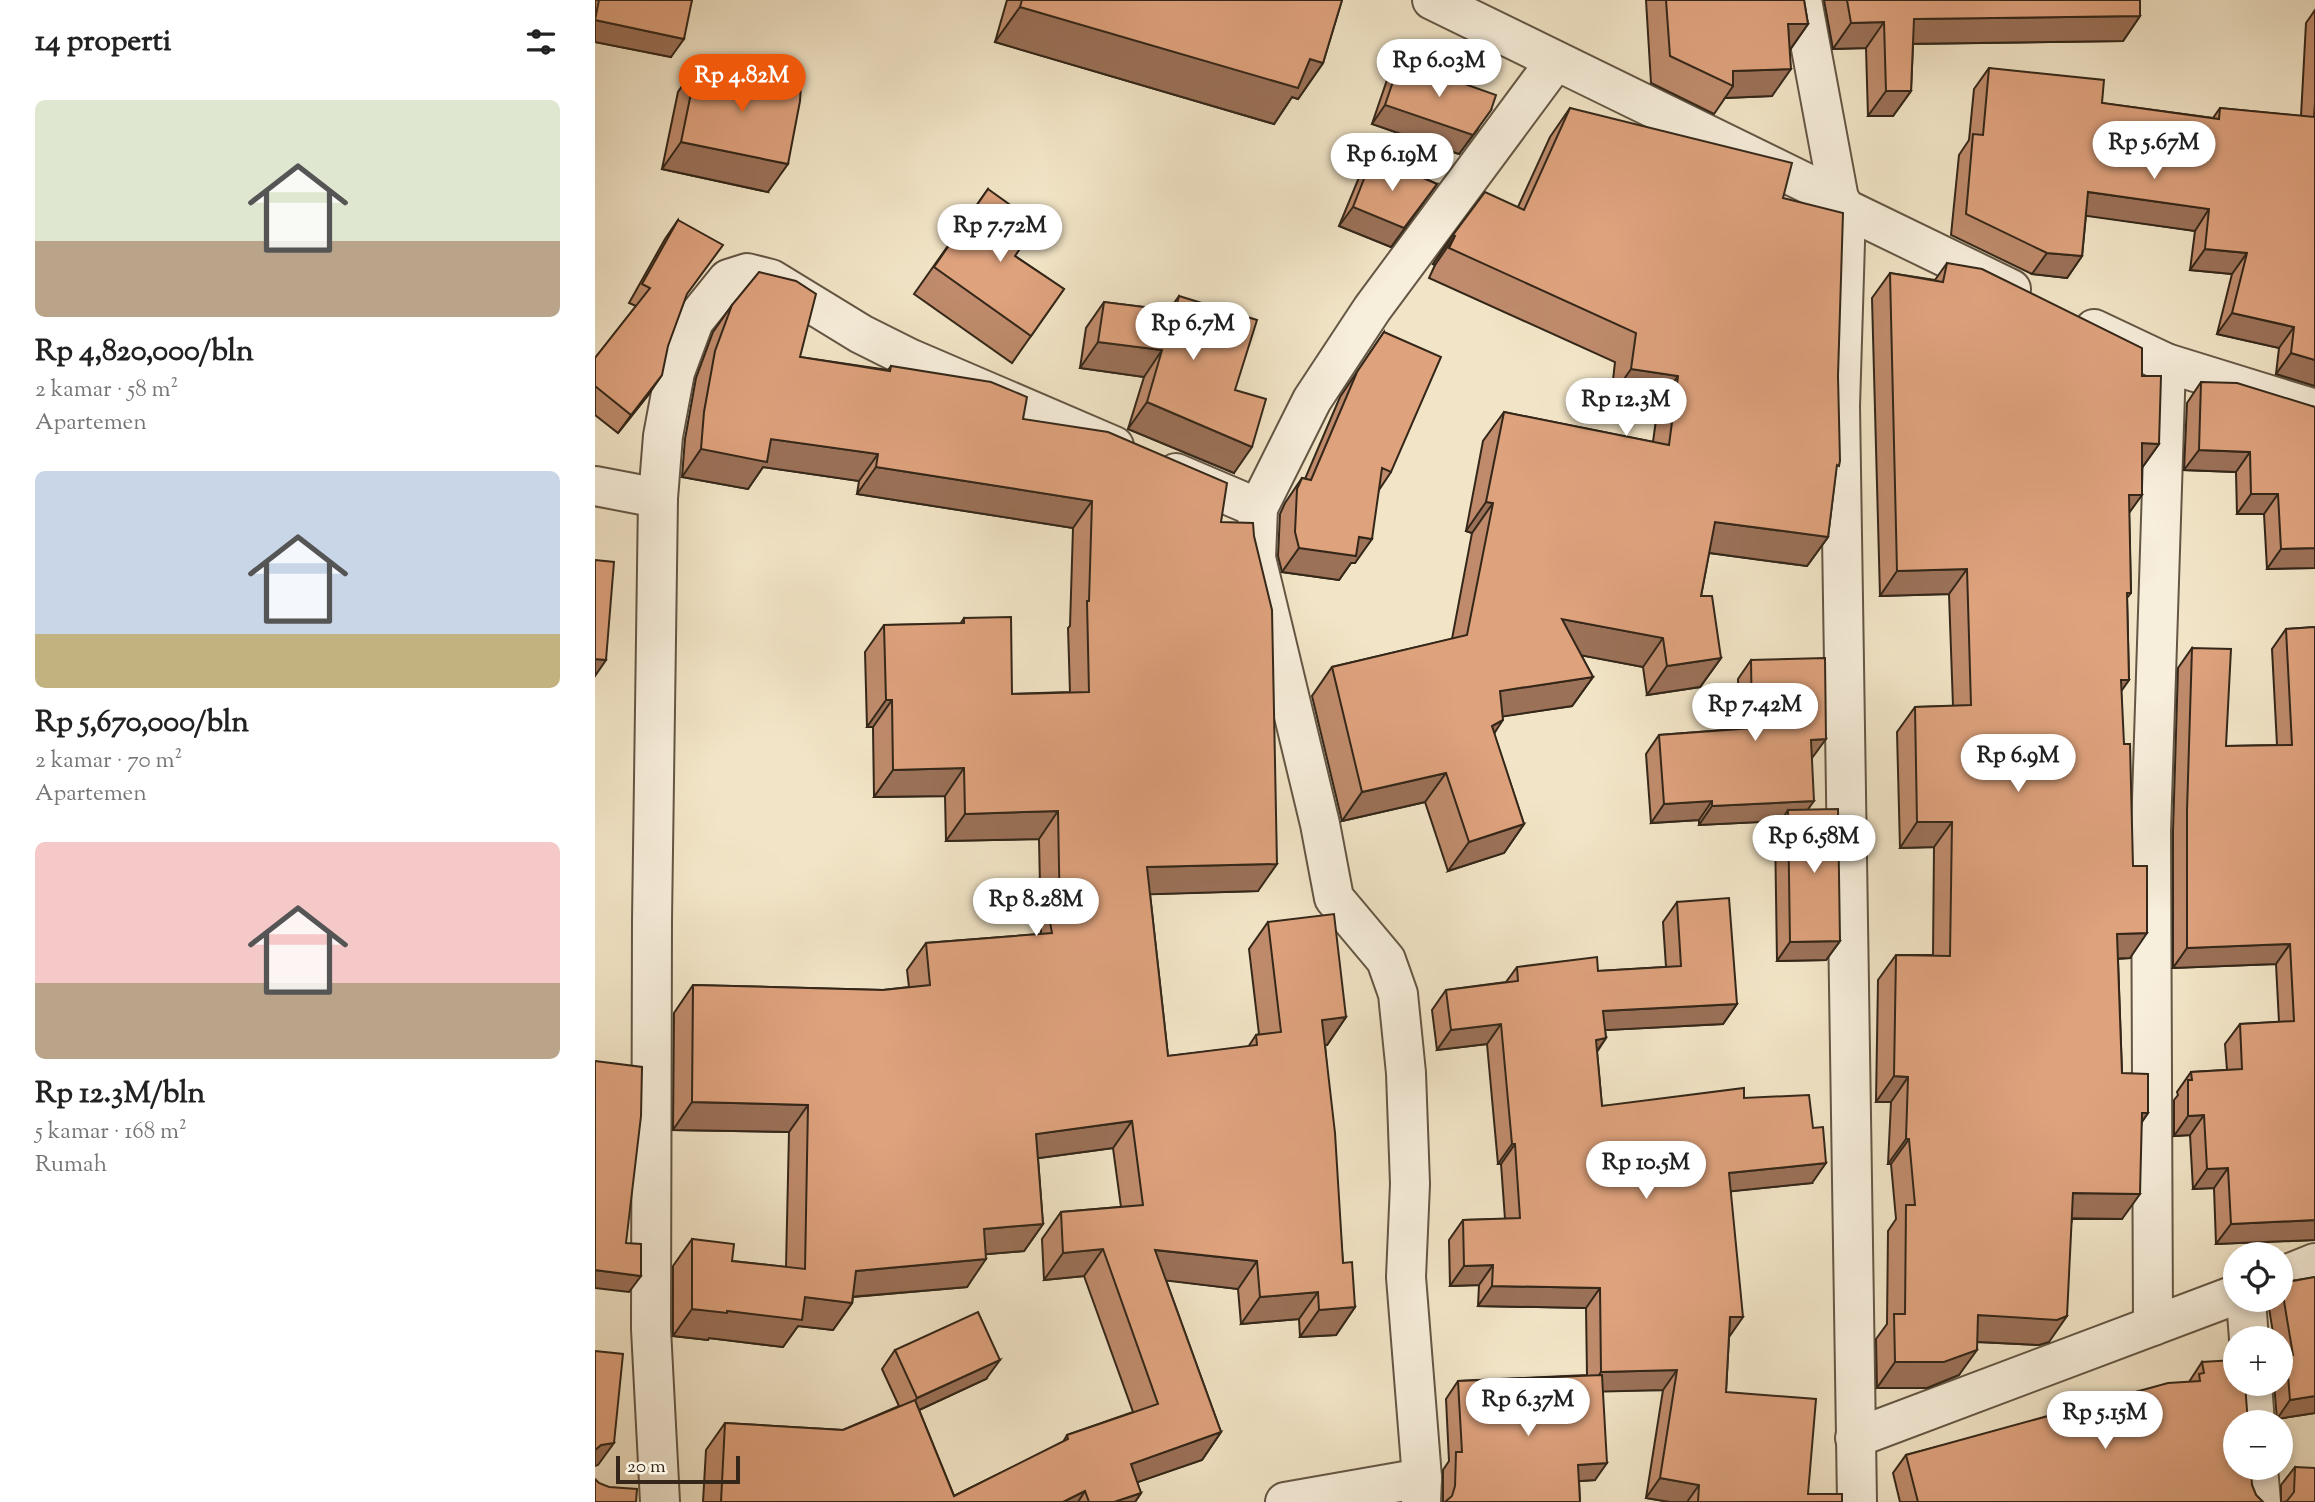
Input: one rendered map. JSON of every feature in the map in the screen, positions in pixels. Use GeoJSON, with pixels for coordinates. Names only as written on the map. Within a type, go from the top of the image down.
{"type":"FeatureCollection","features":[{"type":"Feature","properties":{"kind":"street"},"geometry":{"type":"LineString","coordinates":[[1432,0],[2166,363],[2315,409]]}},
{"type":"Feature","properties":{"kind":"street"},"geometry":{"type":"LineString","coordinates":[[1802,0],[1842,204],[1840,406],[1857,1502]]}},
{"type":"Feature","properties":{"kind":"street"},"geometry":{"type":"LineString","coordinates":[[1285,1502],[1422,1490],[1406,1278],[1410,1184],[1406,1073],[1398,994],[1386,960],[1334,898],[1256,558],[1258,508],[1312,400],[1364,320],[1555,62]]}},
{"type":"Feature","properties":{"kind":"street"},"geometry":{"type":"LineString","coordinates":[[621,1489],[660,1497],[652,1329],[652,935],[658,498],[663,436],[675,372],[694,321],[727,279],[747,273],[771,279],[861,334],[909,358],[1258,508]]}},
{"type":"Feature","properties":{"kind":"street"},"geometry":{"type":"LineString","coordinates":[[2153,1326],[2151,831],[2166,363]]}},
{"type":"Feature","properties":{"kind":"street"},"geometry":{"type":"LineString","coordinates":[[595,486],[658,498]]}},
{"type":"Feature","properties":{"kind":"street"},"geometry":{"type":"LineString","coordinates":[[2293,1272],[2315,1263]]}},
{"type":"Feature","properties":{"kind":"street"},"geometry":{"type":"LineString","coordinates":[[1855,1438],[2223,1299]]}},
{"type":"Feature","properties":{"kind":"street"},"geometry":{"type":"LineString","coordinates":[[2259,1480],[2261,1502]]}},
{"type":"Feature","properties":{"kind":"building"},"geometry":{"type":"Polygon","coordinates":[[[599,0],[692,0],[684,39],[595,20],[599,0]]]}},
{"type":"Feature","properties":{"kind":"building"},"geometry":{"type":"Polygon","coordinates":[[[1022,0],[1342,0],[1323,63],[1310,59],[1298,88],[1020,7],[1022,0]]]}},
{"type":"Feature","properties":{"kind":"building"},"geometry":{"type":"Polygon","coordinates":[[[1666,0],[1804,0],[1808,24],[1788,24],[1791,69],[1733,71],[1733,86],[1670,56],[1666,0]]]}},
{"type":"Feature","properties":{"kind":"building"},"geometry":{"type":"Polygon","coordinates":[[[1847,0],[2140,0],[2140,16],[1914,19],[1911,91],[1886,91],[1884,22],[1851,23],[1847,0]]]}},
{"type":"Feature","properties":{"kind":"building"},"geometry":{"type":"Polygon","coordinates":[[[1400,61],[1496,95],[1491,110],[1473,135],[1385,105],[1400,61]]]}},
{"type":"Feature","properties":{"kind":"building"},"geometry":{"type":"Polygon","coordinates":[[[697,64],[801,85],[788,164],[681,142],[697,64]]]}},
{"type":"Feature","properties":{"kind":"building"},"geometry":{"type":"Polygon","coordinates":[[[1989,68],[2104,80],[2102,103],[2219,119],[2220,108],[2314,117],[2315,103],[2315,360],[2291,353],[2294,327],[2232,313],[2247,253],[2205,249],[2209,209],[2088,192],[2082,256],[2047,253],[1966,214],[1973,134],[1983,135],[1989,68]]]}},
{"type":"Feature","properties":{"kind":"building"},"geometry":{"type":"Polygon","coordinates":[[[1570,108],[1792,163],[1783,198],[1843,213],[1838,376],[1840,461],[1839,466],[1837,465],[1828,537],[1715,522],[1701,596],[1712,596],[1721,658],[1667,666],[1663,638],[1562,619],[1593,677],[1500,691],[1503,720],[1492,726],[1524,824],[1469,842],[1446,773],[1362,792],[1332,667],[1467,635],[1493,503],[1486,502],[1504,412],[1669,445],[1678,376],[1631,369],[1636,333],[1449,248],[1455,236],[1453,235],[1485,192],[1524,210],[1570,108]]]}},
{"type":"Feature","properties":{"kind":"building"},"geometry":{"type":"Polygon","coordinates":[[[1373,156],[1437,184],[1404,228],[1353,207],[1373,156]]]}},
{"type":"Feature","properties":{"kind":"building"},"geometry":{"type":"Polygon","coordinates":[[[988,189],[1037,224],[1015,256],[1064,289],[1031,336],[934,267],[988,189]]]}},
{"type":"Feature","properties":{"kind":"building"},"geometry":{"type":"Polygon","coordinates":[[[678,220],[723,245],[687,294],[668,346],[662,375],[631,415],[595,386],[595,358],[650,288],[642,284],[678,220]]]}},
{"type":"Feature","properties":{"kind":"building"},"geometry":{"type":"Polygon","coordinates":[[[1947,263],[1982,269],[2142,348],[2142,376],[2161,376],[2159,444],[2142,443],[2142,495],[2129,495],[2129,680],[2121,680],[2124,744],[2130,744],[2133,866],[2147,866],[2147,933],[2117,934],[2122,1073],[2148,1074],[2148,1113],[2142,1113],[2140,1194],[2073,1193],[2067,1316],[2057,1320],[1978,1315],[1977,1350],[1944,1362],[1895,1362],[1894,1314],[1905,1314],[1906,1205],[1915,1205],[1909,1139],[1906,1139],[1908,1077],[1894,1076],[1896,955],[1950,956],[1952,822],[1917,822],[1915,707],[1971,705],[1967,569],[1897,571],[1890,273],[1943,282],[1947,263]]]}},
{"type":"Feature","properties":{"kind":"building"},"geometry":{"type":"Polygon","coordinates":[[[759,272],[796,281],[816,294],[800,357],[890,371],[891,366],[991,382],[1027,397],[1023,419],[1108,432],[1227,483],[1221,522],[1253,523],[1272,610],[1277,864],[1147,867],[1168,1056],[1257,1045],[1256,1035],[1281,1032],[1268,922],[1334,914],[1346,1017],[1322,1020],[1335,1133],[1343,1263],[1352,1262],[1355,1307],[1319,1310],[1318,1292],[1260,1297],[1257,1261],[1155,1250],[1221,1432],[1131,1464],[1141,1493],[1114,1502],[1089,1502],[1085,1491],[1063,1502],[721,1502],[725,1423],[843,1430],[915,1400],[954,1496],[1068,1439],[1067,1435],[1158,1404],[1103,1249],[1063,1253],[1061,1212],[1143,1205],[1132,1121],[1036,1134],[1043,1224],[984,1229],[986,1259],[856,1271],[852,1303],[805,1297],[802,1320],[692,1309],[692,1239],[734,1244],[732,1261],[805,1269],[808,1105],[692,1102],[693,985],[883,990],[930,985],[926,943],[1052,933],[1050,922],[1060,921],[1058,811],[965,814],[964,768],[893,770],[892,700],[886,700],[884,625],[964,623],[964,618],[1011,617],[1012,694],[1089,692],[1087,601],[1092,501],[876,467],[878,454],[771,439],[767,462],[701,449],[704,412],[715,351],[732,305],[759,272]]]}},
{"type":"Feature","properties":{"kind":"building"},"geometry":{"type":"Polygon","coordinates":[[[1179,296],[1257,320],[1235,390],[1266,399],[1252,447],[1147,402],[1162,350],[1098,342],[1104,302],[1175,311],[1179,296]]]}},
{"type":"Feature","properties":{"kind":"building"},"geometry":{"type":"Polygon","coordinates":[[[1384,332],[1441,357],[1391,472],[1382,468],[1372,539],[1359,537],[1356,556],[1299,548],[1295,532],[1297,489],[1302,478],[1311,480],[1357,372],[1384,332]]]}},
{"type":"Feature","properties":{"kind":"building"},"geometry":{"type":"Polygon","coordinates":[[[2201,382],[2237,383],[2315,407],[2315,548],[2281,549],[2278,494],[2251,494],[2250,452],[2199,450],[2201,382]]]}},
{"type":"Feature","properties":{"kind":"building"},"geometry":{"type":"Polygon","coordinates":[[[595,560],[614,562],[606,660],[595,659],[595,560]]]}},
{"type":"Feature","properties":{"kind":"building"},"geometry":{"type":"Polygon","coordinates":[[[2315,627],[2315,1220],[2231,1224],[2228,1168],[2207,1169],[2204,1115],[2188,1116],[2188,1080],[2192,1080],[2191,1072],[2242,1069],[2240,1024],[2294,1021],[2290,944],[2187,948],[2187,811],[2192,648],[2231,649],[2226,746],[2292,745],[2286,629],[2315,627]]]}},
{"type":"Feature","properties":{"kind":"building"},"geometry":{"type":"Polygon","coordinates":[[[1825,658],[1826,739],[1811,740],[1814,801],[1712,806],[1712,801],[1664,804],[1659,735],[1752,728],[1751,660],[1825,658]]]}},
{"type":"Feature","properties":{"kind":"building"},"geometry":{"type":"Polygon","coordinates":[[[1838,809],[1840,941],[1790,942],[1788,810],[1838,809]]]}},
{"type":"Feature","properties":{"kind":"building"},"geometry":{"type":"Polygon","coordinates":[[[1729,898],[1737,1004],[1603,1011],[1606,1038],[1596,1040],[1602,1106],[1744,1088],[1744,1098],[1809,1095],[1813,1128],[1823,1127],[1826,1163],[1729,1173],[1743,1317],[1730,1317],[1726,1392],[1816,1399],[1808,1494],[1842,1494],[1842,1502],[1698,1502],[1699,1485],[1660,1478],[1677,1370],[1601,1372],[1600,1288],[1492,1286],[1493,1265],[1464,1266],[1463,1220],[1520,1218],[1515,1144],[1512,1144],[1501,1024],[1451,1030],[1446,990],[1518,981],[1517,967],[1597,957],[1598,971],[1681,966],[1677,902],[1729,898]]]}},
{"type":"Feature","properties":{"kind":"building"},"geometry":{"type":"Polygon","coordinates":[[[595,1061],[642,1067],[641,1116],[626,1243],[641,1244],[641,1276],[595,1270],[595,1061]]]}},
{"type":"Feature","properties":{"kind":"building"},"geometry":{"type":"Polygon","coordinates":[[[2315,1277],[2315,1396],[2290,1400],[2290,1396],[2293,1396],[2293,1326],[2288,1326],[2286,1312],[2293,1312],[2293,1281],[2315,1277]]]}},
{"type":"Feature","properties":{"kind":"building"},"geometry":{"type":"Polygon","coordinates":[[[978,1312],[1000,1360],[917,1398],[895,1350],[978,1312]]]}},
{"type":"Feature","properties":{"kind":"building"},"geometry":{"type":"Polygon","coordinates":[[[595,1351],[623,1354],[614,1443],[601,1445],[595,1450],[595,1351]]]}},
{"type":"Feature","properties":{"kind":"building"},"geometry":{"type":"Polygon","coordinates":[[[2223,1361],[2223,1396],[2246,1396],[2247,1410],[2223,1410],[2223,1480],[2252,1480],[2256,1495],[2263,1502],[1918,1502],[1906,1455],[2168,1383],[2200,1381],[2199,1374],[2204,1373],[2202,1362],[2223,1361]]]}},
{"type":"Feature","properties":{"kind":"building"},"geometry":{"type":"Polygon","coordinates":[[[1602,1375],[1607,1463],[1578,1465],[1580,1502],[1445,1502],[1452,1496],[1455,1486],[1456,1452],[1462,1452],[1458,1381],[1602,1375]]]}},
{"type":"Feature","properties":{"kind":"building"},"geometry":{"type":"Polygon","coordinates":[[[2295,1467],[2315,1468],[2315,1502],[2284,1502],[2294,1492],[2295,1467]]]}},
{"type":"Feature","properties":{"kind":"building"},"geometry":{"type":"Polygon","coordinates":[[[595,1479],[609,1487],[637,1489],[636,1502],[595,1502],[595,1479]]]}}]}
